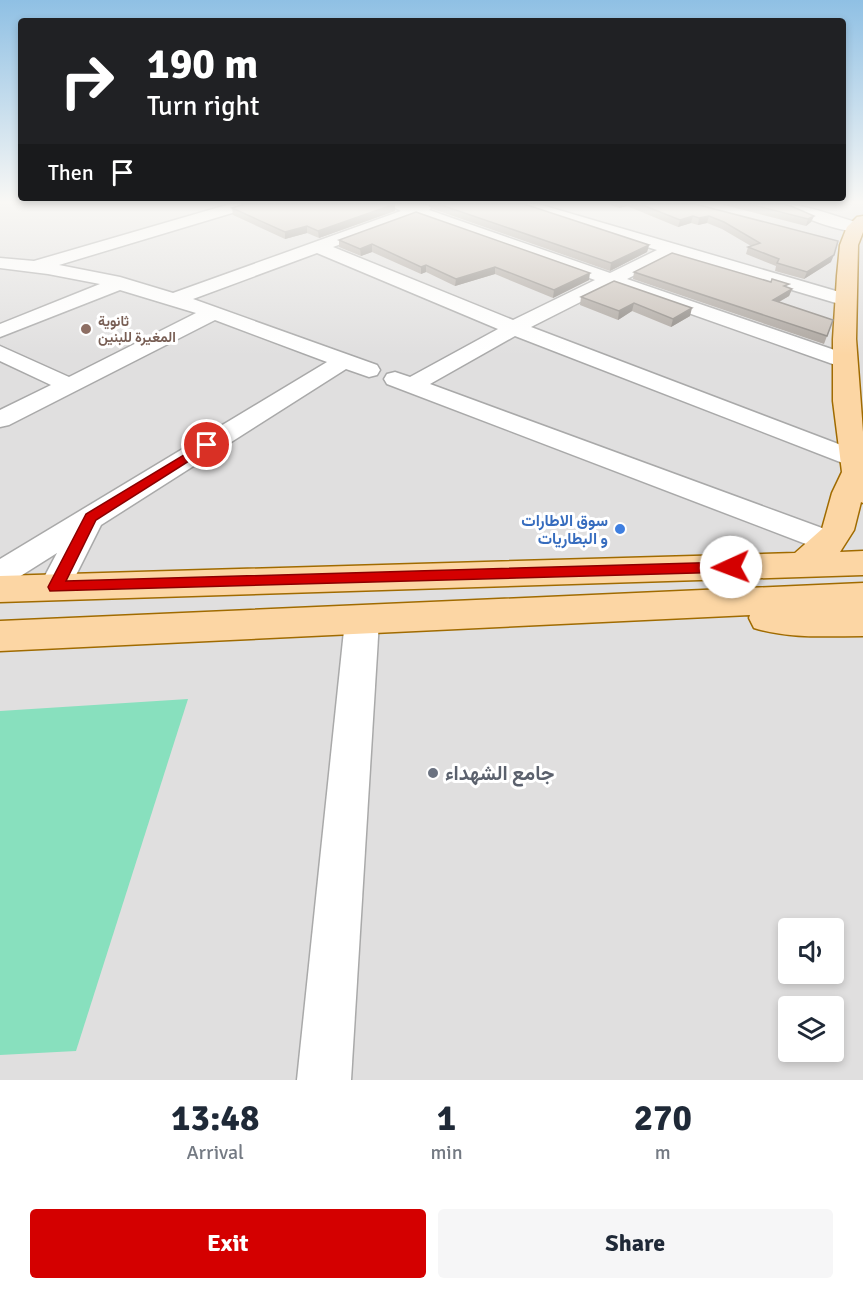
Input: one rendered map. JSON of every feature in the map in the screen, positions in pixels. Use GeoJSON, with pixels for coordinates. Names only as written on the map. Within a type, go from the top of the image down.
{"type":"FeatureCollection","features":[{"type":"Feature","properties":{"kind":"main road"},"geometry":{"type":"LineString","coordinates":[[801,565],[818,554],[830,542],[840,525],[846,494],[857,475],[844,361],[846,300],[851,254]]}},
{"type":"Feature","properties":{"kind":"main road"},"geometry":{"type":"LineString","coordinates":[[0,589],[863,563]]}},
{"type":"Feature","properties":{"kind":"main road"},"geometry":{"type":"LineString","coordinates":[[0,636],[863,596]]}},
{"type":"Feature","properties":{"kind":"main road"},"geometry":{"type":"LineString","coordinates":[[713,603],[747,614],[782,620],[863,622]]}},
{"type":"Feature","properties":{"kind":"street"},"geometry":{"type":"LineString","coordinates":[[37,265],[73,254]]}},
{"type":"Feature","properties":{"kind":"street"},"geometry":{"type":"LineString","coordinates":[[175,299],[294,254]]}},
{"type":"Feature","properties":{"kind":"street"},"geometry":{"type":"LineString","coordinates":[[336,254],[857,475]]}},
{"type":"Feature","properties":{"kind":"street"},"geometry":{"type":"LineString","coordinates":[[542,254],[844,361]]}},
{"type":"Feature","properties":{"kind":"street"},"geometry":{"type":"LineString","coordinates":[[661,254],[403,382],[830,542]]}},
{"type":"Feature","properties":{"kind":"street"},"geometry":{"type":"LineString","coordinates":[[690,254],[846,300]]}},
{"type":"Feature","properties":{"kind":"street"},"geometry":{"type":"LineString","coordinates":[[0,263],[37,265],[120,283],[175,299],[369,370]]}},
{"type":"Feature","properties":{"kind":"street"},"geometry":{"type":"LineString","coordinates":[[0,331],[120,283]]}},
{"type":"Feature","properties":{"kind":"street"},"geometry":{"type":"LineString","coordinates":[[0,420],[211,314]]}},
{"type":"Feature","properties":{"kind":"street"},"geometry":{"type":"LineString","coordinates":[[0,316],[21,322]]}},
{"type":"Feature","properties":{"kind":"street"},"geometry":{"type":"LineString","coordinates":[[0,353],[68,385]]}},
{"type":"Feature","properties":{"kind":"street"},"geometry":{"type":"LineString","coordinates":[[0,574],[344,361]]}},
{"type":"Feature","properties":{"kind":"street"},"geometry":{"type":"LineString","coordinates":[[56,587],[90,517]]}},
{"type":"Feature","properties":{"kind":"street"},"geometry":{"type":"LineString","coordinates":[[324,1080],[362,621]]}},
{"type":"Feature","properties":{"kind":"shaded area"},"geometry":{"type":"Polygon","coordinates":[[[0,254],[863,254],[863,1080],[0,1080],[0,254]]]}},
{"type":"Feature","properties":{"kind":"green space"},"geometry":{"type":"Polygon","coordinates":[[[188,699],[76,1051],[0,1055],[0,711],[188,699]]]}},
{"type":"Feature","properties":{"kind":"building"},"geometry":{"type":"Polygon","coordinates":[[[394,254],[537,254],[590,273],[554,290],[495,267],[456,279],[426,265],[421,267],[394,254]]]}},
{"type":"Feature","properties":{"kind":"building"},"geometry":{"type":"Polygon","coordinates":[[[586,254],[629,254],[611,263],[586,254]]]}},
{"type":"Feature","properties":{"kind":"building"},"geometry":{"type":"Polygon","coordinates":[[[669,254],[677,254],[771,282],[772,279],[789,284],[784,286],[792,289],[773,300],[833,320],[827,336],[634,272],[669,254]]]}},
{"type":"Feature","properties":{"kind":"building"},"geometry":{"type":"Polygon","coordinates":[[[767,254],[834,254],[807,272],[777,263],[779,259],[767,254]]]}},
{"type":"Feature","properties":{"kind":"building"},"geometry":{"type":"Polygon","coordinates":[[[614,281],[692,308],[673,319],[634,303],[619,311],[581,297],[614,281]]]}},
{"type":"Feature","properties":{"kind":"place","name":"ثانوية المغيرة للبنين"},"geometry":{"type":"Point","coordinates":[86,329]}},
{"type":"Feature","properties":{"kind":"place","name":"سوق الاطارات و البطاريات"},"geometry":{"type":"Point","coordinates":[620,529]}},
{"type":"Feature","properties":{"kind":"place","name":"جامع الشهداء"},"geometry":{"type":"Point","coordinates":[433,773]}},
{"type":"Feature","properties":{"kind":"route"},"geometry":{"type":"LineString","coordinates":[[207,445],[90,517],[56,587],[731,567]]}}]}
